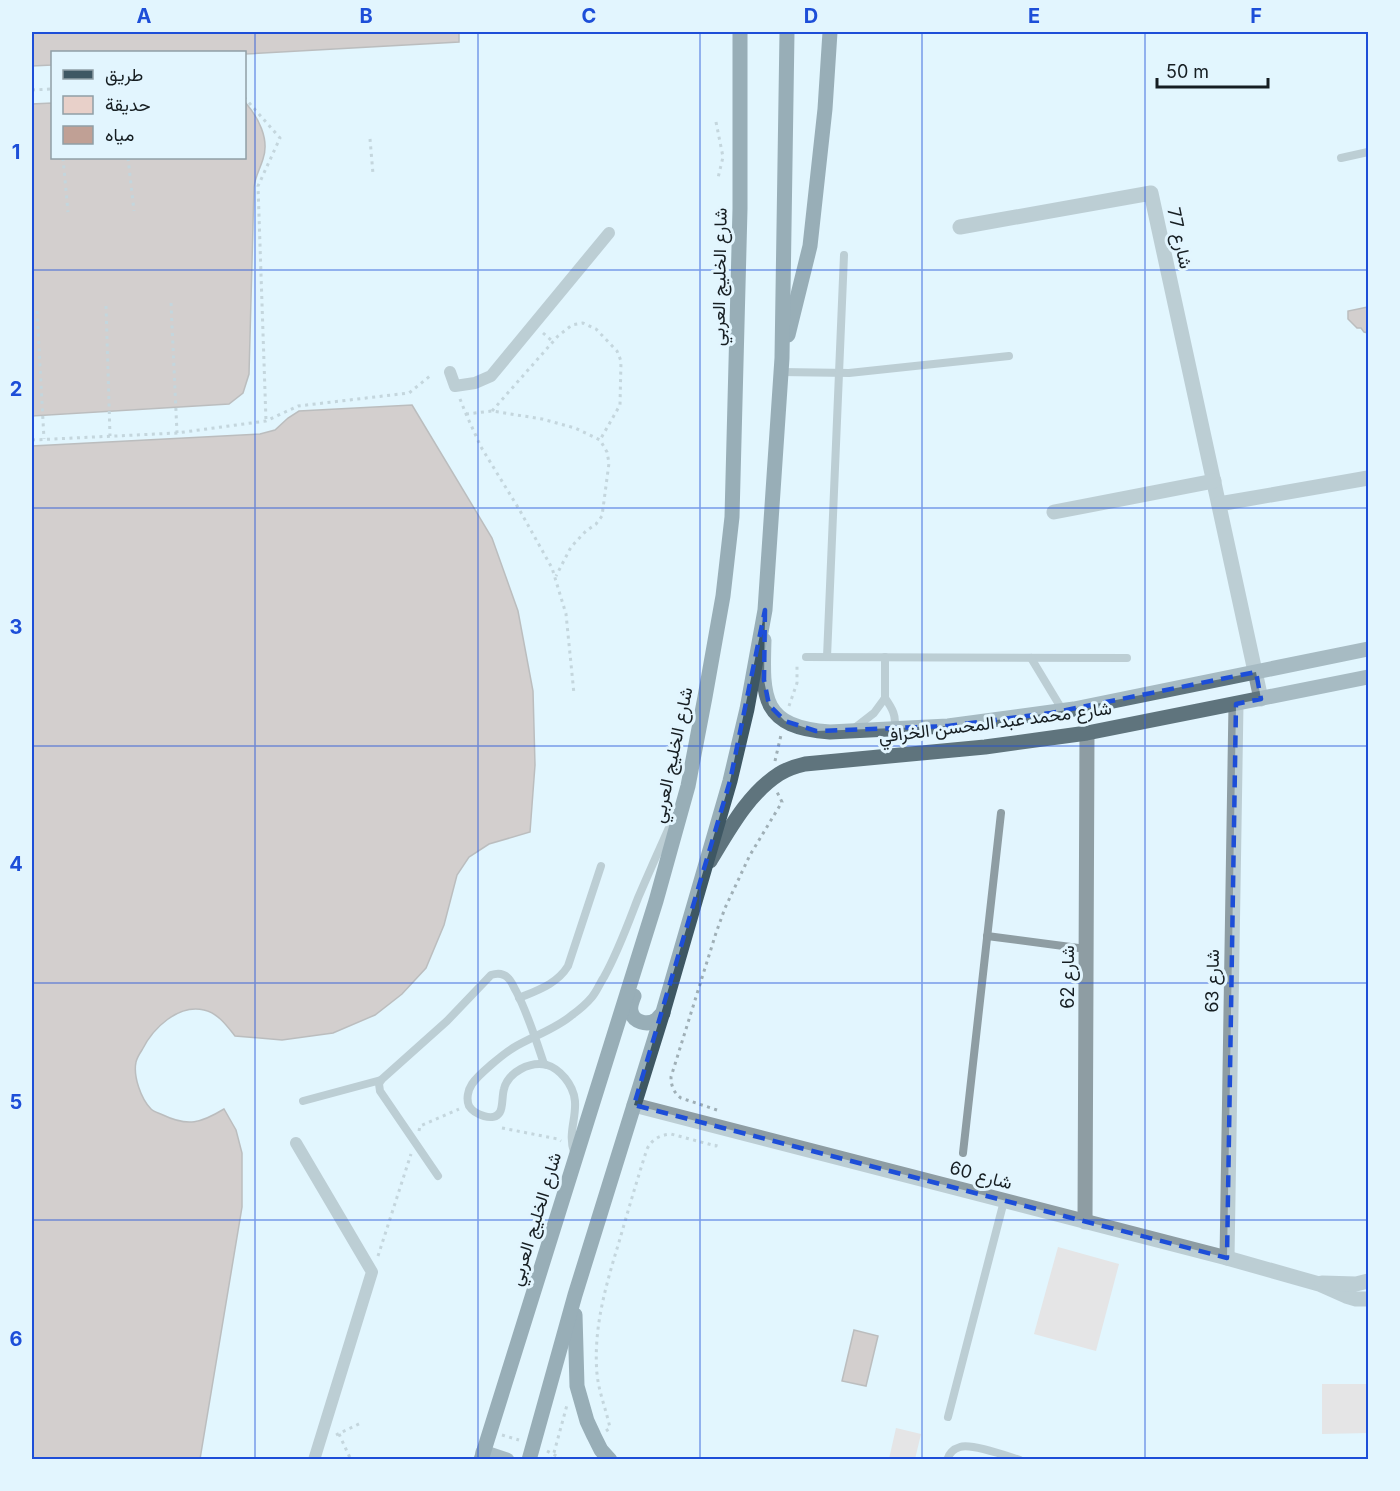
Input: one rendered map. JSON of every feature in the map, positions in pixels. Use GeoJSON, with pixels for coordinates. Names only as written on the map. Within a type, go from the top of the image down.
{"type":"FeatureCollection","features":[{"type":"Feature","properties":{"kind":"main road","name":"شارع الخليج العربي"},"geometry":{"type":"LineString","coordinates":[[482,1456],[656,901],[688,786],[723,596],[732,517],[740,209],[740,32]]}},
{"type":"Feature","properties":{"kind":"main road"},"geometry":{"type":"LineString","coordinates":[[529,1460],[575,1295],[663,1012],[730,781],[765,610],[782,365],[787,32]]}},
{"type":"Feature","properties":{"kind":"main road"},"geometry":{"type":"LineString","coordinates":[[782,365],[810,246],[825,109],[830,32]]}},
{"type":"Feature","properties":{"kind":"main road","name":"شارع محمد عبد المحسن الخرافي"},"geometry":{"type":"LineString","coordinates":[[765,610],[764,680],[767,699],[772,709],[785,721],[805,729],[830,732],[948,726],[1063,711],[1368,649]]}},
{"type":"Feature","properties":{"kind":"main road","name":"شارع محمد عبد المحسن الخرافي"},"geometry":{"type":"LineString","coordinates":[[705,867],[743,810],[762,787],[781,773],[805,764],[1005,745],[1087,733],[1368,677]]}},
{"type":"Feature","properties":{"kind":"main road"},"geometry":{"type":"LineString","coordinates":[[900,728],[907,745],[916,754]]}},
{"type":"Feature","properties":{"kind":"main road"},"geometry":{"type":"LineString","coordinates":[[656,901],[657,921],[631,1010],[634,1018],[644,1023],[656,1020],[663,1012]]}},
{"type":"Feature","properties":{"kind":"main road"},"geometry":{"type":"LineString","coordinates":[[575,1295],[577,1386],[587,1421],[602,1450],[610,1460]]}},
{"type":"Feature","properties":{"kind":"main road"},"geometry":{"type":"LineString","coordinates":[[482,1456],[507,1460]]}},
{"type":"Feature","properties":{"kind":"street","name":"شارع 77"},"geometry":{"type":"LineString","coordinates":[[960,226],[1151,193],[1261,699]]}},
{"type":"Feature","properties":{"kind":"street"},"geometry":{"type":"LineString","coordinates":[[450,372],[455,386],[475,383],[491,376],[609,233]]}},
{"type":"Feature","properties":{"kind":"street"},"geometry":{"type":"LineString","coordinates":[[1219,504],[1368,478]]}},
{"type":"Feature","properties":{"kind":"street"},"geometry":{"type":"LineString","coordinates":[[1054,512],[1214,481]]}},
{"type":"Feature","properties":{"kind":"street","name":"شارع 63"},"geometry":{"type":"LineString","coordinates":[[1227,1258],[1236,704]]}},
{"type":"Feature","properties":{"kind":"street","name":"شارع 62"},"geometry":{"type":"LineString","coordinates":[[1085,1222],[1087,733]]}},
{"type":"Feature","properties":{"kind":"street","name":"شارع 60"},"geometry":{"type":"LineString","coordinates":[[634,1105],[1227,1258],[1319,1284]]}},
{"type":"Feature","properties":{"kind":"street"},"geometry":{"type":"LineString","coordinates":[[296,1143],[372,1272],[314,1460]]}},
{"type":"Feature","properties":{"kind":"street"},"geometry":{"type":"LineString","coordinates":[[1319,1284],[1332,1282],[1356,1284],[1368,1281]]}},
{"type":"Feature","properties":{"kind":"street"},"geometry":{"type":"LineString","coordinates":[[1319,1284],[1346,1296],[1368,1299]]}},
{"type":"Feature","properties":{"kind":"lane"},"geometry":{"type":"LineString","coordinates":[[1341,158],[1368,152]]}},
{"type":"Feature","properties":{"kind":"lane"},"geometry":{"type":"LineString","coordinates":[[827,657],[844,255]]}},
{"type":"Feature","properties":{"kind":"lane"},"geometry":{"type":"LineString","coordinates":[[782,365],[849,373],[1009,356]]}},
{"type":"Feature","properties":{"kind":"lane"},"geometry":{"type":"LineString","coordinates":[[806,657],[1127,658]]}},
{"type":"Feature","properties":{"kind":"lane"},"geometry":{"type":"LineString","coordinates":[[850,731],[867,720],[885,698],[885,657]]}},
{"type":"Feature","properties":{"kind":"lane"},"geometry":{"type":"LineString","coordinates":[[1030,658],[1063,711]]}},
{"type":"Feature","properties":{"kind":"lane"},"geometry":{"type":"LineString","coordinates":[[885,698],[894,711],[895,723],[900,728]]}},
{"type":"Feature","properties":{"kind":"lane"},"geometry":{"type":"LineString","coordinates":[[575,1156],[571,1139],[576,1110],[574,1094],[560,1072],[544,1064],[535,1064],[511,1077],[505,1084],[501,1110],[494,1116],[483,1116],[470,1108],[468,1096],[471,1085],[511,1050],[571,1017],[593,996],[613,960],[646,878],[688,786]]}},
{"type":"Feature","properties":{"kind":"lane"},"geometry":{"type":"LineString","coordinates":[[963,1153],[1000,813]]}},
{"type":"Feature","properties":{"kind":"lane"},"geometry":{"type":"LineString","coordinates":[[519,998],[548,985],[560,977],[568,966],[601,866]]}},
{"type":"Feature","properties":{"kind":"lane"},"geometry":{"type":"LineString","coordinates":[[987,936],[1086,949]]}},
{"type":"Feature","properties":{"kind":"lane"},"geometry":{"type":"LineString","coordinates":[[303,1101],[381,1080],[447,1021],[491,975],[501,974],[509,979],[519,998],[544,1064]]}},
{"type":"Feature","properties":{"kind":"lane"},"geometry":{"type":"LineString","coordinates":[[381,1080],[380,1091],[438,1176]]}},
{"type":"Feature","properties":{"kind":"lane"},"geometry":{"type":"LineString","coordinates":[[948,1417],[1005,1201]]}},
{"type":"Feature","properties":{"kind":"lane"},"geometry":{"type":"LineString","coordinates":[[947,1460],[956,1448],[965,1446],[1020,1460]]}},
{"type":"Feature","properties":{"kind":"path"},"geometry":{"type":"LineString","coordinates":[[32,90],[51,89]]}},
{"type":"Feature","properties":{"kind":"path"},"geometry":{"type":"LineString","coordinates":[[246,99],[280,138],[258,186],[266,421]]}},
{"type":"Feature","properties":{"kind":"path"},"geometry":{"type":"LineString","coordinates":[[716,122],[723,157],[718,178]]}},
{"type":"Feature","properties":{"kind":"path"},"geometry":{"type":"LineString","coordinates":[[370,139],[373,174]]}},
{"type":"Feature","properties":{"kind":"path"},"geometry":{"type":"LineString","coordinates":[[63,159],[68,212]]}},
{"type":"Feature","properties":{"kind":"path"},"geometry":{"type":"LineString","coordinates":[[129,159],[134,212]]}},
{"type":"Feature","properties":{"kind":"path"},"geometry":{"type":"LineString","coordinates":[[171,303],[177,433]]}},
{"type":"Feature","properties":{"kind":"path"},"geometry":{"type":"LineString","coordinates":[[106,306],[110,436]]}},
{"type":"Feature","properties":{"kind":"path"},"geometry":{"type":"LineString","coordinates":[[37,311],[44,439]]}},
{"type":"Feature","properties":{"kind":"path"},"geometry":{"type":"LineString","coordinates":[[492,411],[558,336],[572,325],[583,323],[596,329],[617,351],[621,361],[620,405],[600,440]]}},
{"type":"Feature","properties":{"kind":"path"},"geometry":{"type":"LineString","coordinates":[[32,440],[177,433],[266,421],[298,406],[409,393],[430,376]]}},
{"type":"Feature","properties":{"kind":"path"},"geometry":{"type":"LineString","coordinates":[[455,386],[482,447],[552,568],[566,614],[574,694]]}},
{"type":"Feature","properties":{"kind":"path"},"geometry":{"type":"LineString","coordinates":[[466,414],[492,411],[542,419],[575,428],[600,440],[607,452],[609,463],[602,516],[571,547],[555,578]]}},
{"type":"Feature","properties":{"kind":"path"},"geometry":{"type":"LineString","coordinates":[[372,1272],[420,1126],[460,1109]]}},
{"type":"Feature","properties":{"kind":"path"},"geometry":{"type":"LineString","coordinates":[[552,1460],[567,1404]]}},
{"type":"Feature","properties":{"kind":"path"},"geometry":{"type":"LineString","coordinates":[[319,1444],[362,1423]]}},
{"type":"Feature","properties":{"kind":"path"},"geometry":{"type":"LineString","coordinates":[[339,1434],[351,1460]]}},
{"type":"Feature","properties":{"kind":"path"},"geometry":{"type":"LineString","coordinates":[[553,1454],[564,1460]]}},
{"type":"Feature","properties":{"kind":"highlighted area"},"geometry":{"type":"Polygon","coordinates":[[[765,610],[764,680],[769,705],[785,721],[816,731],[948,726],[1051,713],[1256,672],[1261,699],[1236,704],[1227,1258],[634,1105],[730,781],[765,610]]]}},
{"type":"Feature","properties":{"kind":"green space"},"geometry":{"type":"Polygon","coordinates":[[[1058,1247],[1119,1264],[1096,1351],[1034,1334],[1058,1247]]]}},
{"type":"Feature","properties":{"kind":"green space"},"geometry":{"type":"Polygon","coordinates":[[[1322,1384],[1368,1384],[1368,1433],[1322,1434],[1322,1384]]]}},
{"type":"Feature","properties":{"kind":"green space"},"geometry":{"type":"Polygon","coordinates":[[[896,1428],[921,1434],[915,1459],[889,1459],[896,1428]]]}},
{"type":"Feature","properties":{"kind":"water"},"geometry":{"type":"Polygon","coordinates":[[[32,32],[459,32],[459,42],[246,54],[246,51],[51,51],[51,65],[32,66],[32,32]]]}},
{"type":"Feature","properties":{"kind":"water"},"geometry":{"type":"Polygon","coordinates":[[[51,103],[51,159],[246,159],[246,103],[254,114],[262,129],[265,151],[254,187],[249,374],[243,393],[229,404],[32,416],[32,104],[51,103]]]}},
{"type":"Feature","properties":{"kind":"water"},"geometry":{"type":"Polygon","coordinates":[[[1368,307],[1368,333],[1357,328],[1348,319],[1348,311],[1368,307]]]}},
{"type":"Feature","properties":{"kind":"water"},"geometry":{"type":"Polygon","coordinates":[[[412,405],[492,538],[518,611],[533,691],[535,765],[530,832],[489,844],[469,857],[457,875],[444,925],[426,968],[402,994],[375,1015],[333,1033],[282,1040],[235,1036],[214,1014],[194,1009],[176,1014],[153,1034],[139,1056],[135,1068],[139,1087],[147,1105],[152,1110],[172,1119],[187,1122],[208,1118],[224,1109],[236,1130],[242,1153],[242,1207],[200,1459],[32,1459],[32,446],[260,434],[275,430],[299,411],[412,405]]]}},
{"type":"Feature","properties":{"kind":"water"},"geometry":{"type":"Polygon","coordinates":[[[854,1330],[878,1336],[866,1386],[842,1381],[854,1330]]]}}]}
